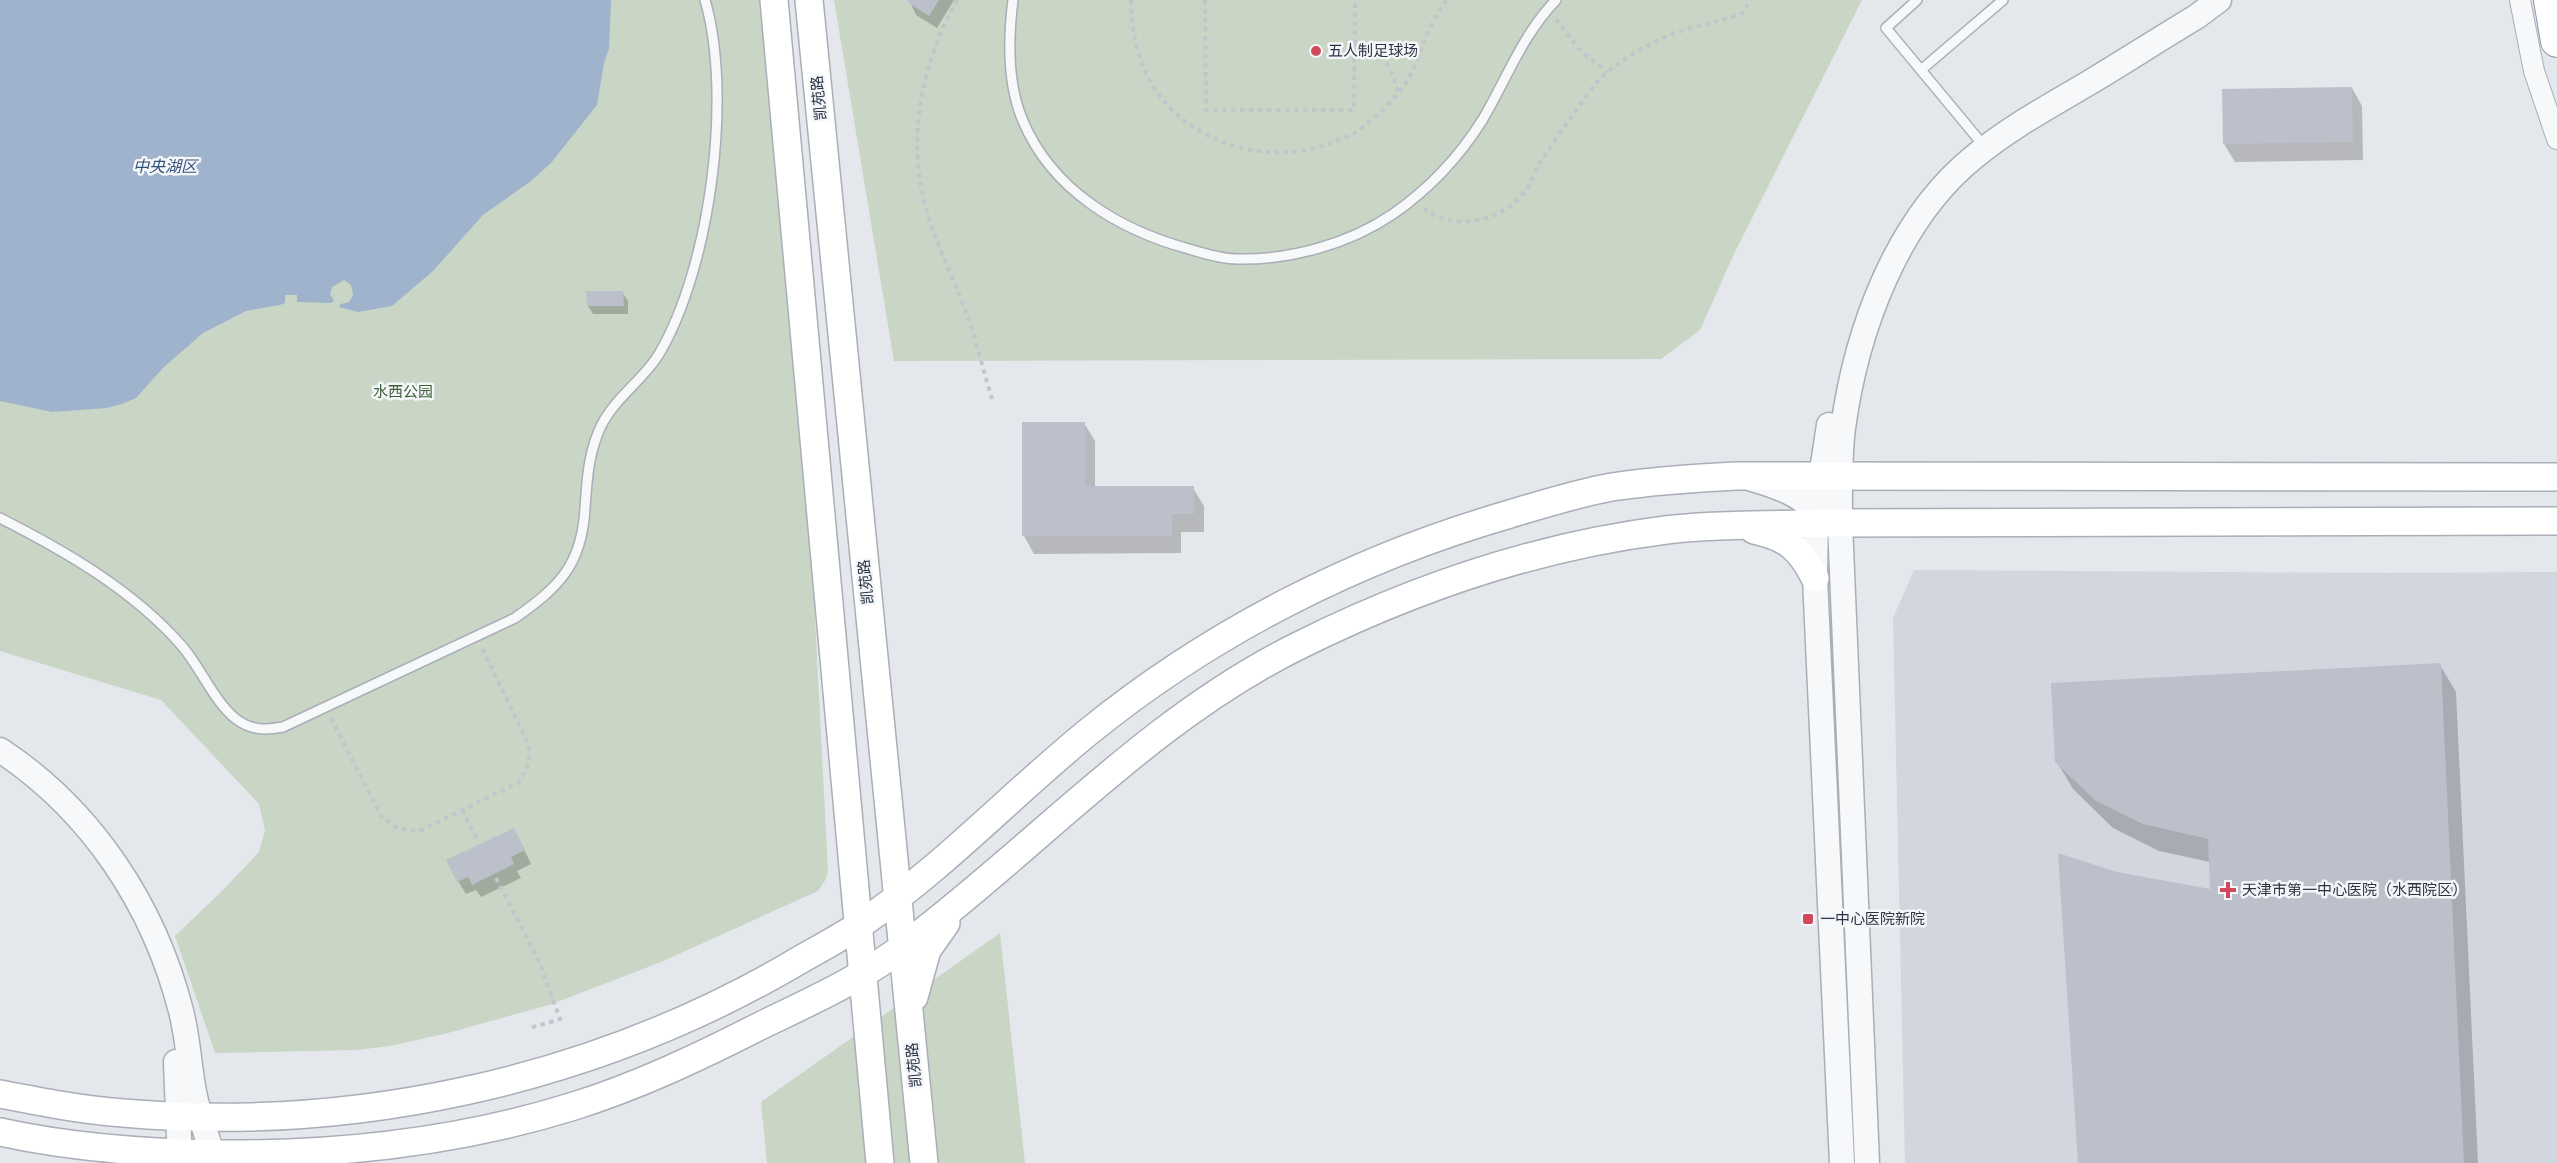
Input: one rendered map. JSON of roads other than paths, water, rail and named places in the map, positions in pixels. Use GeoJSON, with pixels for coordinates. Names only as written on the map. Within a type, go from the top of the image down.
{"type":"FeatureCollection","features":[{"type":"Feature","properties":{"kind":"highway"},"geometry":{"type":"LineString","coordinates":[[2550,0],[2557,41]]}},
{"type":"Feature","properties":{"kind":"main road"},"geometry":{"type":"LineString","coordinates":[[774,0],[856,927],[880,1163]]}},
{"type":"Feature","properties":{"kind":"main road","name":"凯苑路"},"geometry":{"type":"LineString","coordinates":[[809,0],[896,899],[897,945],[911,1027],[924,1163]]}},
{"type":"Feature","properties":{"kind":"main road"},"geometry":{"type":"LineString","coordinates":[[0,1094],[120,1113],[190,1117],[306,1113],[382,1105],[467,1091],[607,1052],[683,1020],[755,985],[856,927],[938,867],[1022,788],[1133,698],[1217,642],[1289,601],[1372,561],[1462,528],[1606,488],[1667,480],[1736,476],[2557,477]]}},
{"type":"Feature","properties":{"kind":"main road"},"geometry":{"type":"LineString","coordinates":[[0,1132],[180,1159],[267,1155],[403,1144],[480,1130],[574,1106],[658,1075],[861,975],[897,945],[965,899],[1155,736],[1225,689],[1291,650],[1405,597],[1542,554],[1664,530],[1824,520],[2557,521]]}},
{"type":"Feature","properties":{"kind":"main road"},"geometry":{"type":"LineString","coordinates":[[1736,525],[1780,537],[1795,547],[1804,557],[1815,578]]}},
{"type":"Feature","properties":{"kind":"main road"},"geometry":{"type":"LineString","coordinates":[[869,1051],[877,1000],[909,906],[938,867]]}},
{"type":"Feature","properties":{"kind":"main road"},"geometry":{"type":"LineString","coordinates":[[911,1027],[915,988],[927,950],[965,899]]}},
{"type":"Feature","properties":{"kind":"street"},"geometry":{"type":"LineString","coordinates":[[1842,1163],[1815,578],[1831,477],[1849,391],[1871,316],[1887,276],[1922,212],[1981,143],[1993,125],[2197,0]]}},
{"type":"Feature","properties":{"kind":"street"},"geometry":{"type":"LineString","coordinates":[[1981,143],[2050,105],[2196,17],[2219,0]]}},
{"type":"Feature","properties":{"kind":"street"},"geometry":{"type":"LineString","coordinates":[[2520,0],[2534,71],[2557,139]]}},
{"type":"Feature","properties":{"kind":"street"},"geometry":{"type":"LineString","coordinates":[[1736,476],[1782,489],[1824,520],[1836,548],[1842,571],[1866,1163]]}},
{"type":"Feature","properties":{"kind":"street"},"geometry":{"type":"LineString","coordinates":[[0,750],[23,765],[61,798],[107,852],[143,907],[175,986],[187,1036],[194,1094],[180,1159]]}},
{"type":"Feature","properties":{"kind":"street"},"geometry":{"type":"LineString","coordinates":[[0,762],[31,785],[84,840],[109,873],[136,918],[166,995],[190,1117],[212,1158]]}},
{"type":"Feature","properties":{"kind":"lane"},"geometry":{"type":"LineString","coordinates":[[0,519],[68,555],[151,616],[182,646],[235,719],[262,731],[283,727],[515,618],[549,594],[567,570],[580,546],[587,472],[599,429],[619,399],[658,356],[678,315],[692,277],[712,179],[717,95],[714,37],[705,0]]}},
{"type":"Feature","properties":{"kind":"lane"},"geometry":{"type":"LineString","coordinates":[[1013,0],[1010,53],[1013,87],[1022,120],[1036,147],[1054,172],[1077,194],[1135,231],[1204,254],[1236,259],[1270,258],[1306,252],[1337,242],[1391,216],[1414,199],[1464,146],[1483,118],[1525,39],[1553,4]]}},
{"type":"Feature","properties":{"kind":"lane"},"geometry":{"type":"LineString","coordinates":[[1917,0],[1886,28],[1981,143]]}},
{"type":"Feature","properties":{"kind":"lane"},"geometry":{"type":"LineString","coordinates":[[1921,70],[2002,0]]}},
{"type":"Feature","properties":{"kind":"water","name":"中央湖区"},"geometry":{"type":"Polygon","coordinates":[[[0,0],[611,0],[609,49],[604,63],[597,105],[551,163],[531,181],[483,215],[433,271],[392,306],[358,312],[339,307],[349,302],[353,295],[351,285],[344,280],[332,287],[330,294],[334,301],[331,303],[297,302],[297,295],[285,295],[285,303],[246,311],[203,333],[163,368],[136,398],[107,408],[52,412],[0,401],[0,0]]]}},
{"type":"Feature","properties":{"kind":"place","name":"五人制足球场"},"geometry":{"type":"Point","coordinates":[1316,51]}},
{"type":"Feature","properties":{"kind":"place","name":"天津市第一中心医院（水西院区）"},"geometry":{"type":"Point","coordinates":[2228,890]}},
{"type":"Feature","properties":{"kind":"place","name":"一中心医院新院"},"geometry":{"type":"Point","coordinates":[1808,919]}},
{"type":"Feature","properties":{"kind":"park label","name":"水西公园"},"geometry":{"type":"Point","coordinates":[403,392]}}]}
